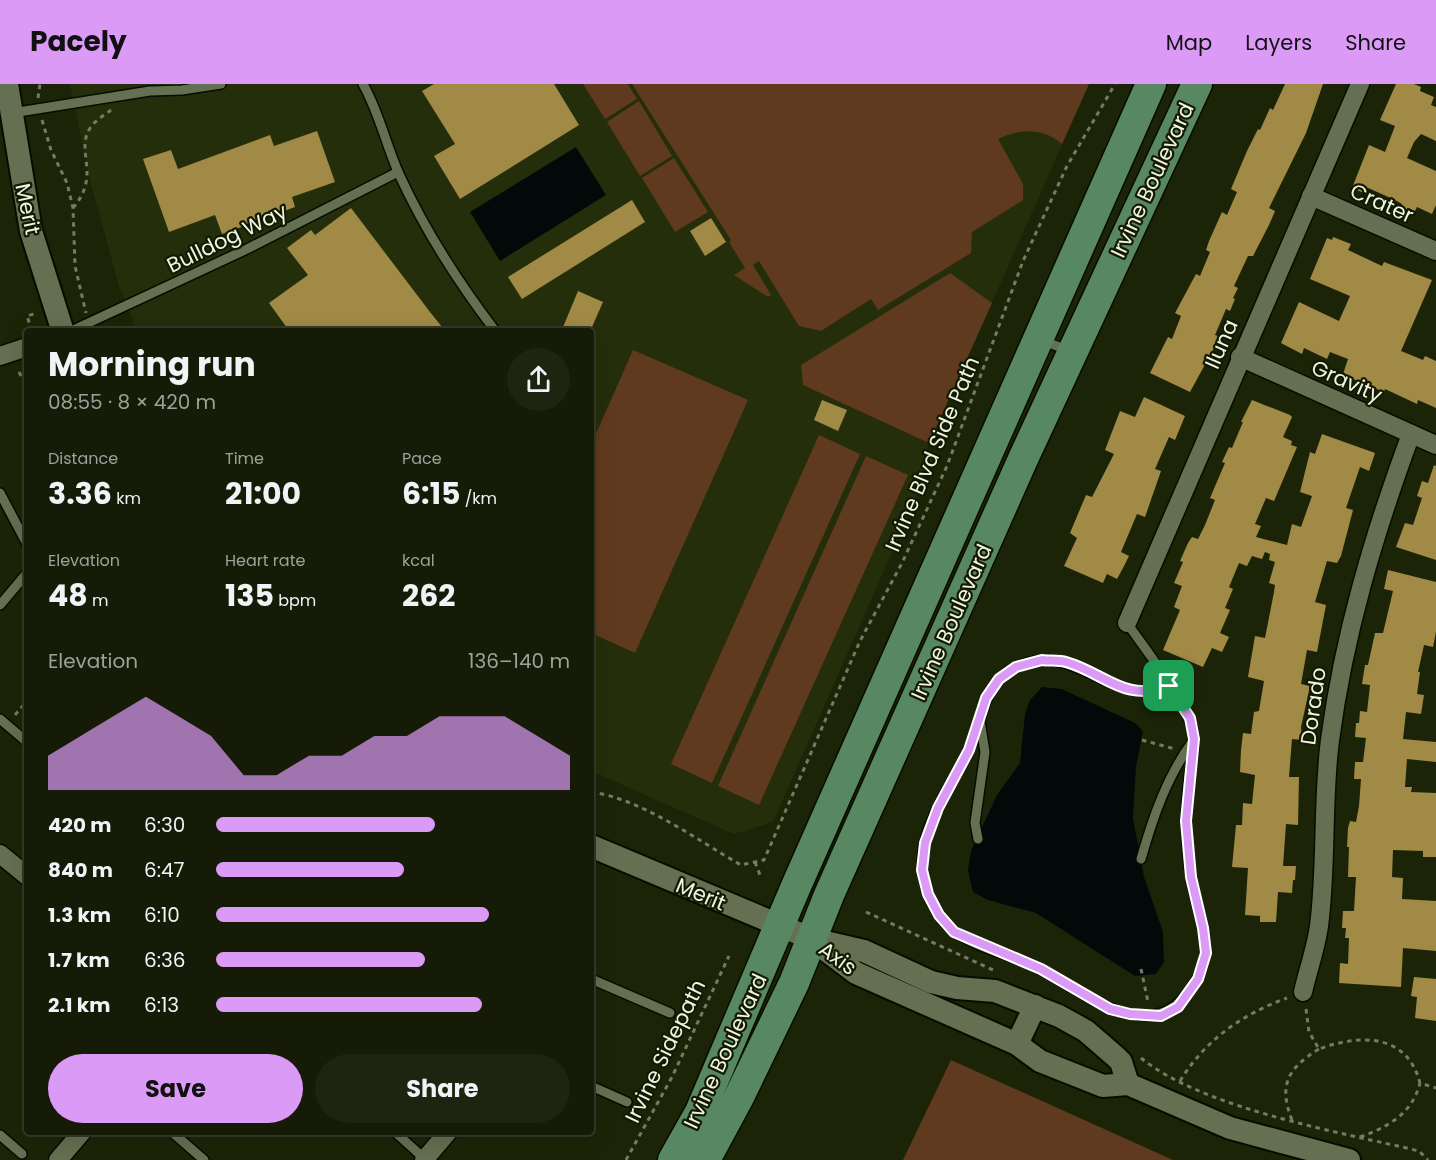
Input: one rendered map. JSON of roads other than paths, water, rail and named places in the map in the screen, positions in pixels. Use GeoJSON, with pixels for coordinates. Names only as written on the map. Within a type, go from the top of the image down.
{"type":"FeatureCollection","features":[{"type":"Feature","properties":{"kind":"main road","name":"Irvine Boulevard"},"geometry":{"type":"LineString","coordinates":[[673,1160],[700,1112],[1151,84]]}},
{"type":"Feature","properties":{"kind":"main road","name":"Irvine Boulevard"},"geometry":{"type":"LineString","coordinates":[[705,1160],[739,1097],[812,939],[1072,352],[1197,84]]}},
{"type":"Feature","properties":{"kind":"street","name":"Merit"},"geometry":{"type":"LineString","coordinates":[[7,84],[31,231],[62,328]]}},
{"type":"Feature","properties":{"kind":"street","name":"Iluna"},"geometry":{"type":"LineString","coordinates":[[1127,623],[1240,357],[1360,84]]}},
{"type":"Feature","properties":{"kind":"street","name":"Crater"},"geometry":{"type":"LineString","coordinates":[[1311,196],[1436,251]]}},
{"type":"Feature","properties":{"kind":"street"},"geometry":{"type":"LineString","coordinates":[[0,356],[24,348]]}},
{"type":"Feature","properties":{"kind":"street","name":"Gravity"},"geometry":{"type":"LineString","coordinates":[[1240,357],[1436,445]]}},
{"type":"Feature","properties":{"kind":"street","name":"Dorado"},"geometry":{"type":"LineString","coordinates":[[1303,992],[1319,927],[1329,743],[1339,676],[1353,611],[1368,560],[1411,434]]}},
{"type":"Feature","properties":{"kind":"street","name":"Merit"},"geometry":{"type":"LineString","coordinates":[[594,847],[812,939]]}},
{"type":"Feature","properties":{"kind":"street"},"geometry":{"type":"LineString","coordinates":[[0,854],[24,874]]}},
{"type":"Feature","properties":{"kind":"street","name":"Axis"},"geometry":{"type":"LineString","coordinates":[[812,939],[864,951],[931,982],[957,988],[995,992],[1059,1016],[1093,1037],[1121,1062],[1128,1083]]}},
{"type":"Feature","properties":{"kind":"street","name":"Axis"},"geometry":{"type":"LineString","coordinates":[[812,939],[856,973],[1017,1044],[1040,1061],[1103,1086],[1128,1083],[1230,1128],[1349,1160]]}},
{"type":"Feature","properties":{"kind":"street"},"geometry":{"type":"LineString","coordinates":[[1017,1044],[1035,1006]]}},
{"type":"Feature","properties":{"kind":"street"},"geometry":{"type":"LineString","coordinates":[[58,1160],[79,1135]]}},
{"type":"Feature","properties":{"kind":"street"},"geometry":{"type":"LineString","coordinates":[[425,1160],[446,1135]]}},
{"type":"Feature","properties":{"kind":"lane"},"geometry":{"type":"LineString","coordinates":[[11,113],[113,97],[221,84]]}},
{"type":"Feature","properties":{"kind":"lane"},"geometry":{"type":"LineString","coordinates":[[363,84],[398,172],[434,242],[493,328]]}},
{"type":"Feature","properties":{"kind":"lane","name":"Bulldog Way"},"geometry":{"type":"LineString","coordinates":[[77,328],[247,249],[398,172]]}},
{"type":"Feature","properties":{"kind":"lane"},"geometry":{"type":"LineString","coordinates":[[1039,339],[1072,352]]}},
{"type":"Feature","properties":{"kind":"lane"},"geometry":{"type":"LineString","coordinates":[[0,493],[24,538]]}},
{"type":"Feature","properties":{"kind":"lane"},"geometry":{"type":"LineString","coordinates":[[0,605],[24,577]]}},
{"type":"Feature","properties":{"kind":"lane"},"geometry":{"type":"LineString","coordinates":[[1127,623],[1169,686],[1190,718],[1194,739],[1186,821],[1191,877],[1203,928],[1206,953],[1198,979],[1178,1007],[1161,1016],[1130,1014],[1110,1009],[1041,969],[954,932],[939,915],[928,894],[922,870],[925,843],[938,808],[969,750],[986,698],[999,679],[1016,667],[1042,660],[1065,661],[1107,683],[1133,691],[1152,692],[1169,686]]}},
{"type":"Feature","properties":{"kind":"lane"},"geometry":{"type":"LineString","coordinates":[[978,839],[975,823],[985,753],[980,718]]}},
{"type":"Feature","properties":{"kind":"lane"},"geometry":{"type":"LineString","coordinates":[[1,721],[24,740]]}},
{"type":"Feature","properties":{"kind":"lane"},"geometry":{"type":"LineString","coordinates":[[1141,859],[1161,799],[1181,758],[1194,739]]}},
{"type":"Feature","properties":{"kind":"lane"},"geometry":{"type":"LineString","coordinates":[[594,980],[670,1012]]}},
{"type":"Feature","properties":{"kind":"lane"},"geometry":{"type":"LineString","coordinates":[[594,1087],[627,1102]]}},
{"type":"Feature","properties":{"kind":"lane"},"geometry":{"type":"LineString","coordinates":[[0,1135],[22,1154]]}},
{"type":"Feature","properties":{"kind":"lane"},"geometry":{"type":"LineString","coordinates":[[175,1135],[197,1158]]}},
{"type":"Feature","properties":{"kind":"lane"},"geometry":{"type":"LineString","coordinates":[[398,1135],[425,1160]]}}]}
